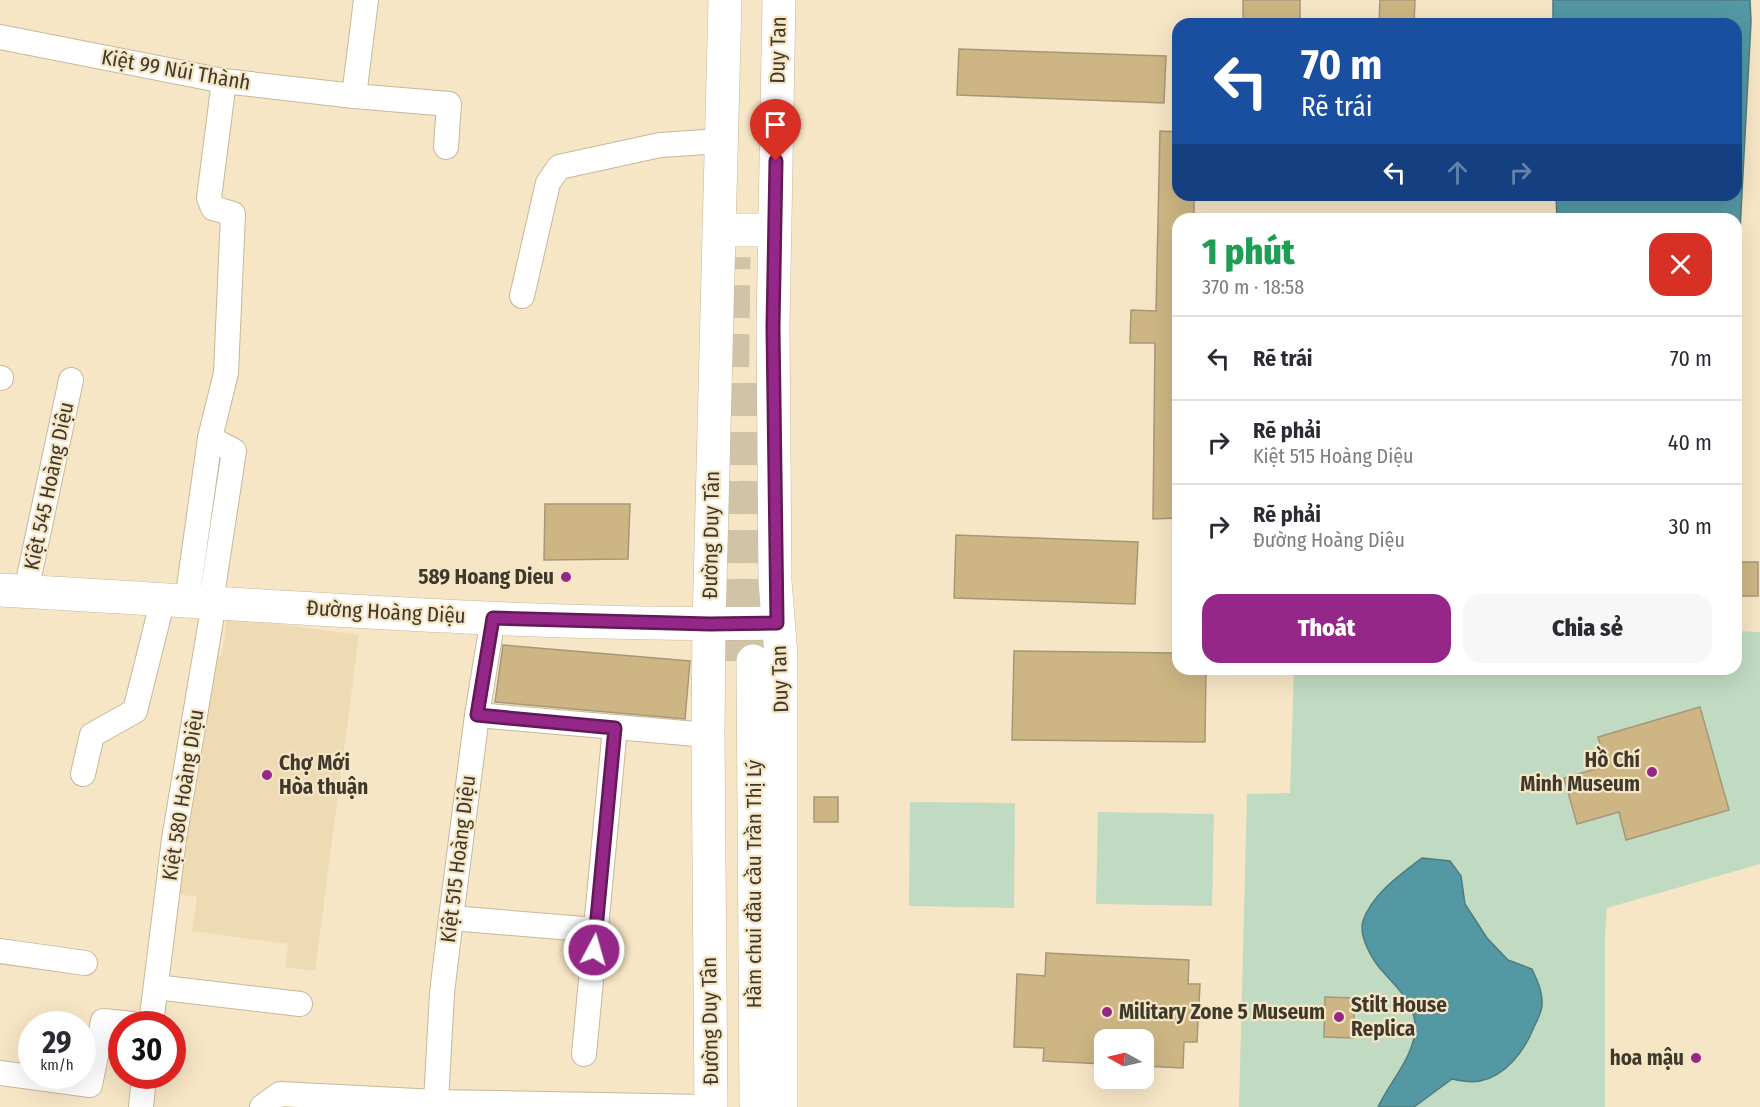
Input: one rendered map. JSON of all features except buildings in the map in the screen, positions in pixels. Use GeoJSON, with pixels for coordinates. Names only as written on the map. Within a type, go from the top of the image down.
{"type":"FeatureCollection","features":[{"type":"Feature","properties":{"kind":"main road","name":"Đường Duy Tân"},"geometry":{"type":"LineString","coordinates":[[711,1107],[709,624],[725,0]]}},
{"type":"Feature","properties":{"kind":"main road","name":"Duy Tan"},"geometry":{"type":"LineString","coordinates":[[779,0],[773,327],[777,623],[781,655],[781,1107]]}},
{"type":"Feature","properties":{"kind":"main road"},"geometry":{"type":"LineString","coordinates":[[719,230],[775,230]]}},
{"type":"Feature","properties":{"kind":"main road","name":"Đường Hoàng Diệu"},"geometry":{"type":"LineString","coordinates":[[13,591],[493,618],[709,624],[777,623]]}},
{"type":"Feature","properties":{"kind":"main road","name":"Hầm chui đầu cầu Trần Thị Lý"},"geometry":{"type":"LineString","coordinates":[[733,1107],[741,661],[756,1107]]}},
{"type":"Feature","properties":{"kind":"street"},"geometry":{"type":"LineString","coordinates":[[354,96],[366,0]]}},
{"type":"Feature","properties":{"kind":"street","name":"Kiệt 99 Núi Thành"},"geometry":{"type":"LineString","coordinates":[[0,37],[224,81],[449,104],[446,147]]}},
{"type":"Feature","properties":{"kind":"street"},"geometry":{"type":"LineString","coordinates":[[83,774],[92,735],[135,711],[194,601],[234,451],[210,438],[226,373],[231,286],[233,214],[213,208],[209,198],[224,81]]}},
{"type":"Feature","properties":{"kind":"street"},"geometry":{"type":"LineString","coordinates":[[522,296],[548,183],[559,167],[660,145],[721,141]]}},
{"type":"Feature","properties":{"kind":"street","name":"Kiệt 545 Hoàng Diệu"},"geometry":{"type":"LineString","coordinates":[[13,591],[71,380]]}},
{"type":"Feature","properties":{"kind":"street","name":"Kiệt 580 Hoàng Diệu"},"geometry":{"type":"LineString","coordinates":[[153,1011],[174,839],[194,601]]}},
{"type":"Feature","properties":{"kind":"street","name":"Kiệt 515 Hoàng Diệu"},"geometry":{"type":"LineString","coordinates":[[432,1104],[451,918],[477,715],[493,618]]}},
{"type":"Feature","properties":{"kind":"street"},"geometry":{"type":"LineString","coordinates":[[477,715],[708,735]]}},
{"type":"Feature","properties":{"kind":"street"},"geometry":{"type":"LineString","coordinates":[[584,1054],[615,728]]}},
{"type":"Feature","properties":{"kind":"street"},"geometry":{"type":"LineString","coordinates":[[451,918],[596,930]]}},
{"type":"Feature","properties":{"kind":"street"},"geometry":{"type":"LineString","coordinates":[[0,951],[86,963]]}},
{"type":"Feature","properties":{"kind":"street"},"geometry":{"type":"LineString","coordinates":[[156,987],[300,1004]]}},
{"type":"Feature","properties":{"kind":"street"},"geometry":{"type":"LineString","coordinates":[[0,1073],[90,1085],[103,1021],[108,1022]]}},
{"type":"Feature","properties":{"kind":"street"},"geometry":{"type":"LineString","coordinates":[[141,1107],[143,1089]]}},
{"type":"Feature","properties":{"kind":"street"},"geometry":{"type":"LineString","coordinates":[[262,1107],[279,1094],[432,1104],[705,1107]]}},
{"type":"Feature","properties":{"kind":"shaded area","name":"Chợ Mới Hòa thuận"},"geometry":{"type":"Polygon","coordinates":[[[227,617],[359,635],[315,971],[285,967],[288,944],[192,931],[197,897],[178,894],[210,655],[222,656],[227,617]]]}},
{"type":"Feature","properties":{"kind":"green space"},"geometry":{"type":"Polygon","coordinates":[[[1742,631],[1760,632],[1760,864],[1607,908],[1605,1107],[1239,1107],[1247,794],[1290,793],[1294,675],[1742,675],[1742,631]]]}},
{"type":"Feature","properties":{"kind":"green space"},"geometry":{"type":"Polygon","coordinates":[[[910,802],[1015,803],[1014,908],[909,906],[910,802]]]}},
{"type":"Feature","properties":{"kind":"green space"},"geometry":{"type":"Polygon","coordinates":[[[1098,812],[1214,814],[1212,906],[1096,904],[1098,812]]]}},
{"type":"Feature","properties":{"kind":"water"},"geometry":{"type":"Polygon","coordinates":[[[1553,0],[1750,0],[1751,21],[1742,193],[1742,18],[1553,18],[1553,0]]]}},
{"type":"Feature","properties":{"kind":"water"},"geometry":{"type":"Polygon","coordinates":[[[1556,201],[1742,201],[1741,213],[1557,213],[1556,201]]]}},
{"type":"Feature","properties":{"kind":"water"},"geometry":{"type":"Polygon","coordinates":[[[1422,858],[1450,861],[1461,876],[1465,904],[1487,938],[1508,960],[1532,969],[1541,991],[1542,1008],[1520,1053],[1498,1074],[1476,1082],[1452,1079],[1414,1107],[1378,1107],[1412,1046],[1415,1024],[1408,1003],[1376,963],[1368,949],[1363,934],[1363,921],[1380,893],[1422,858]]]}},
{"type":"Feature","properties":{"kind":"tunnel"},"geometry":{"type":"LineString","coordinates":[[729,661],[734,257]]}},
{"type":"Feature","properties":{"kind":"tunnel"},"geometry":{"type":"LineString","coordinates":[[753,661],[758,383]]}},
{"type":"Feature","properties":{"kind":"place","name":"589 Hoang Dieu"},"geometry":{"type":"Point","coordinates":[566,577]}},
{"type":"Feature","properties":{"kind":"place","name":"Hồ Chí Minh Museum"},"geometry":{"type":"Point","coordinates":[1652,772]}},
{"type":"Feature","properties":{"kind":"place","name":"Chợ Mới Hòa thuận"},"geometry":{"type":"Point","coordinates":[267,775]}},
{"type":"Feature","properties":{"kind":"place","name":"Military Zone 5 Museum"},"geometry":{"type":"Point","coordinates":[1107,1012]}},
{"type":"Feature","properties":{"kind":"place","name":"Stilt House Replica"},"geometry":{"type":"Point","coordinates":[1339,1017]}},
{"type":"Feature","properties":{"kind":"place","name":"hoa mậu"},"geometry":{"type":"Point","coordinates":[1696,1058]}},
{"type":"Feature","properties":{"kind":"route"},"geometry":{"type":"LineString","coordinates":[[594,950],[615,728],[477,715],[493,618],[709,624],[777,623],[773,327],[776,161]]}}]}
